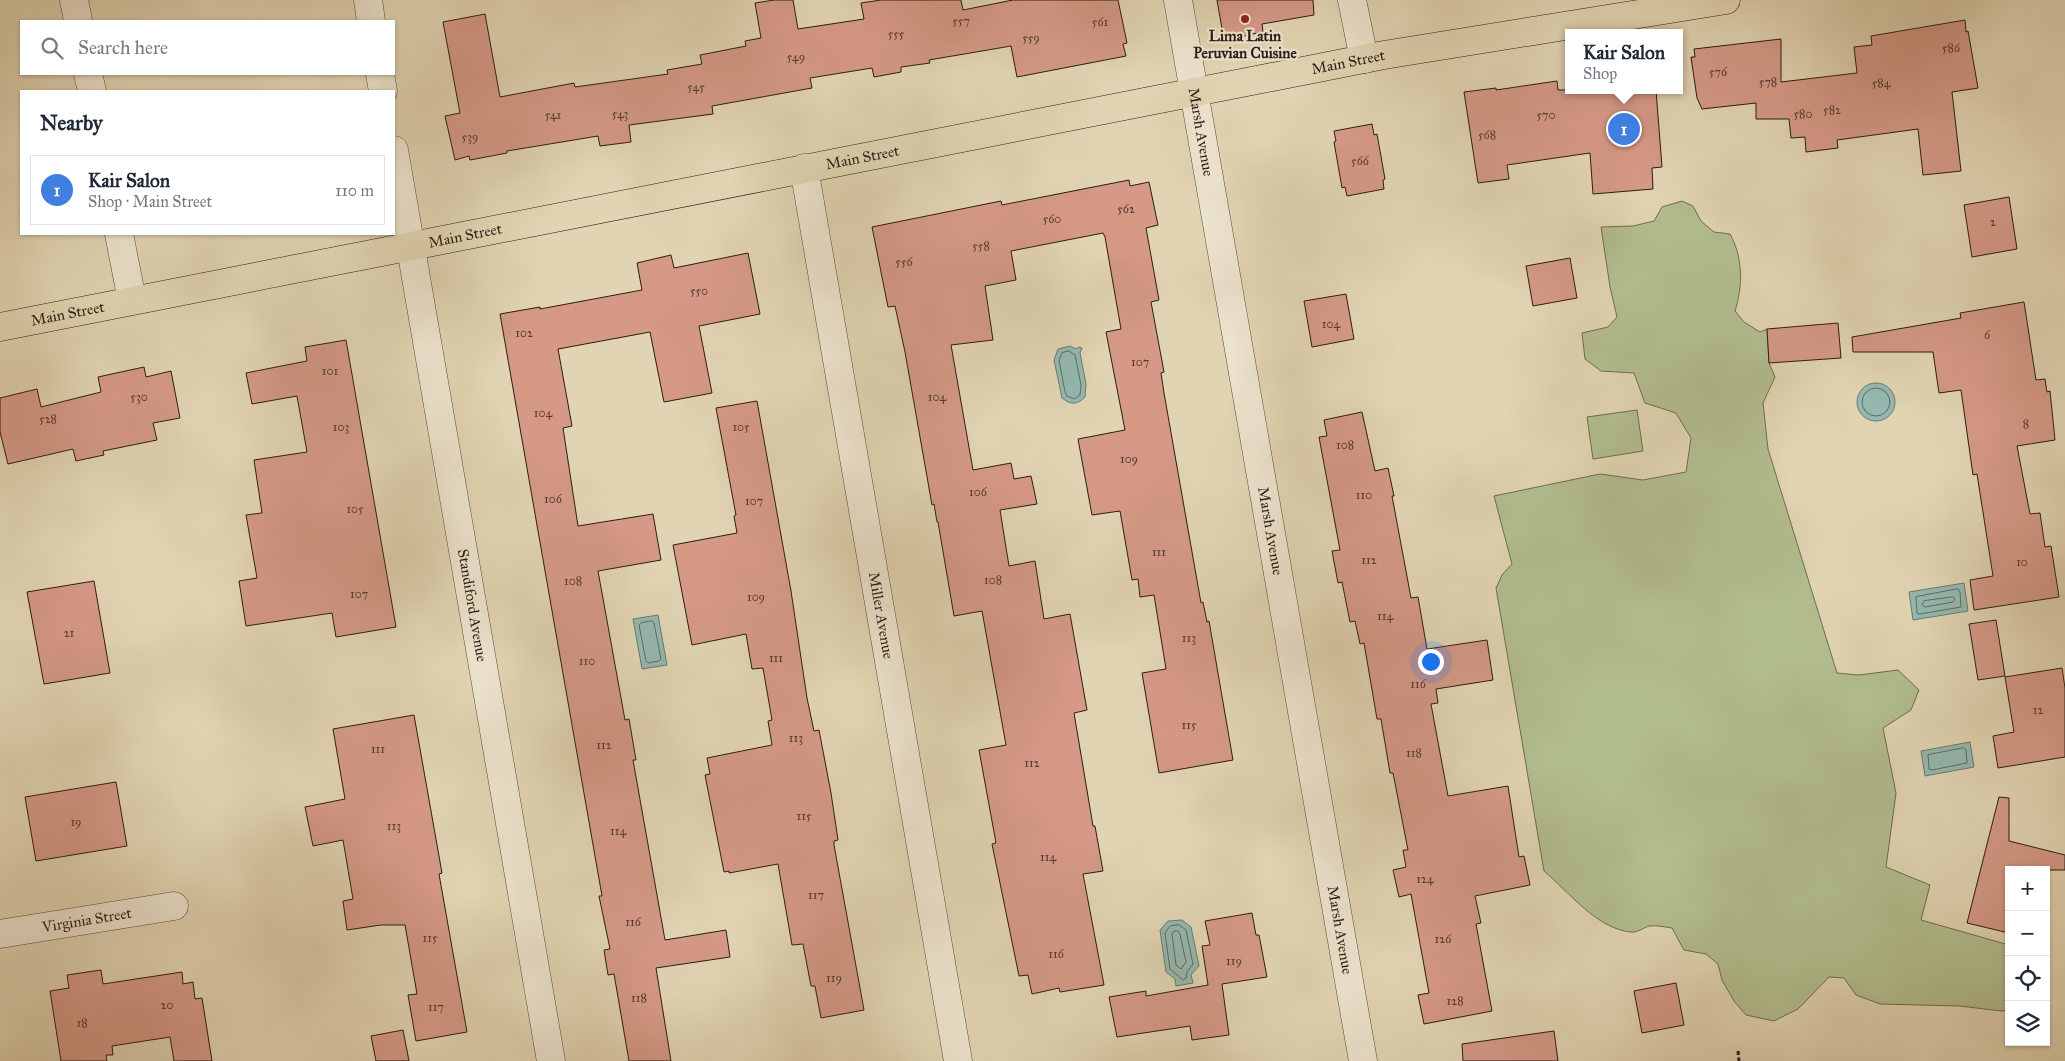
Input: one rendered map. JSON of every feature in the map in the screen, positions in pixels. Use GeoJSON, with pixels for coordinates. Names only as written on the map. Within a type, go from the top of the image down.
{"type":"FeatureCollection","features":[{"type":"Feature","properties":{"kind":"main road","name":"Main Street"},"geometry":{"type":"LineString","coordinates":[[0,327],[1364,59],[1656,5],[1726,0]]}},
{"type":"Feature","properties":{"kind":"street"},"geometry":{"type":"LineString","coordinates":[[74,0],[78,20]]}},
{"type":"Feature","properties":{"kind":"street"},"geometry":{"type":"LineString","coordinates":[[368,0],[371,20]]}},
{"type":"Feature","properties":{"kind":"street","name":"Marsh Avenue"},"geometry":{"type":"LineString","coordinates":[[1178,0],[1363,1061]]}},
{"type":"Feature","properties":{"kind":"street"},"geometry":{"type":"LineString","coordinates":[[1352,0],[1364,59]]}},
{"type":"Feature","properties":{"kind":"street"},"geometry":{"type":"LineString","coordinates":[[88,75],[92,90]]}},
{"type":"Feature","properties":{"kind":"street"},"geometry":{"type":"LineString","coordinates":[[380,75],[384,90]]}},
{"type":"Feature","properties":{"kind":"street","name":"Standiford Avenue"},"geometry":{"type":"LineString","coordinates":[[395,156],[551,1061]]}},
{"type":"Feature","properties":{"kind":"street","name":"Miller Avenue"},"geometry":{"type":"LineString","coordinates":[[804,168],[958,1061]]}},
{"type":"Feature","properties":{"kind":"street"},"geometry":{"type":"LineString","coordinates":[[119,235],[132,300]]}},
{"type":"Feature","properties":{"kind":"street","name":"Virginia Street"},"geometry":{"type":"LineString","coordinates":[[0,934],[174,906]]}},
{"type":"Feature","properties":{"kind":"path"},"geometry":{"type":"LineString","coordinates":[[1738,1051],[1739,1061]]}},
{"type":"Feature","properties":{"kind":"green space"},"geometry":{"type":"Polygon","coordinates":[[[1682,201],[1693,206],[1701,221],[1714,232],[1730,234],[1737,252],[1740,272],[1738,301],[1735,311],[1744,322],[1760,332],[1767,329],[1769,363],[1775,377],[1763,403],[1768,449],[1837,673],[1859,675],[1898,670],[1919,690],[1911,710],[1883,728],[1896,793],[1886,867],[1930,885],[1921,920],[2005,944],[2005,1010],[1960,1006],[1880,1004],[1856,995],[1844,978],[1829,977],[1798,1009],[1774,1021],[1746,1015],[1734,1001],[1722,980],[1718,964],[1706,954],[1684,950],[1672,928],[1649,926],[1631,932],[1607,924],[1584,908],[1544,871],[1496,588],[1502,575],[1512,564],[1494,496],[1600,474],[1643,480],[1686,472],[1691,438],[1676,413],[1645,403],[1634,373],[1601,371],[1585,359],[1582,333],[1608,327],[1617,317],[1610,287],[1601,227],[1633,226],[1654,221],[1662,207],[1682,201]]]}},
{"type":"Feature","properties":{"kind":"green space"},"geometry":{"type":"Polygon","coordinates":[[[1637,410],[1643,451],[1593,459],[1587,417],[1637,410]]]}},
{"type":"Feature","properties":{"kind":"water"},"geometry":{"type":"Polygon","coordinates":[[[1070,346],[1076,349],[1082,348],[1080,353],[1086,384],[1085,397],[1079,402],[1074,403],[1062,398],[1054,360],[1058,349],[1070,346]]]}},
{"type":"Feature","properties":{"kind":"water"},"geometry":{"type":"Polygon","coordinates":[[[1876,383],[1890,388],[1895,402],[1890,416],[1876,421],[1862,416],[1857,402],[1862,388],[1876,383]]]}},
{"type":"Feature","properties":{"kind":"water"},"geometry":{"type":"Polygon","coordinates":[[[1964,583],[1968,611],[1913,620],[1909,592],[1964,583]]]}},
{"type":"Feature","properties":{"kind":"water"},"geometry":{"type":"Polygon","coordinates":[[[658,615],[667,665],[642,669],[633,619],[658,615]]]}},
{"type":"Feature","properties":{"kind":"water"},"geometry":{"type":"Polygon","coordinates":[[[1970,742],[1974,767],[1925,776],[1921,751],[1970,742]]]}},
{"type":"Feature","properties":{"kind":"water"},"geometry":{"type":"Polygon","coordinates":[[[1182,920],[1191,927],[1199,966],[1191,975],[1193,983],[1176,986],[1175,979],[1166,972],[1160,930],[1168,921],[1182,920]]]}},
{"type":"Feature","properties":{"kind":"building"},"geometry":{"type":"Polygon","coordinates":[[[793,0],[798,29],[864,19],[861,3],[881,0],[961,0],[963,10],[1013,0],[1118,0],[1127,43],[1123,44],[1126,56],[1017,77],[1011,46],[929,60],[930,63],[901,67],[901,72],[874,77],[872,68],[810,78],[812,88],[712,106],[713,114],[629,125],[631,142],[600,146],[598,136],[507,151],[507,153],[470,160],[469,156],[455,160],[445,116],[460,113],[443,22],[485,14],[500,97],[574,83],[575,87],[668,74],[667,70],[702,64],[700,55],[746,46],[745,41],[761,38],[755,3],[793,0]]]}},
{"type":"Feature","properties":{"kind":"building","name":"Lima Latin Peruvian Cuisine"},"geometry":{"type":"Polygon","coordinates":[[[1217,0],[1313,0],[1314,15],[1262,24],[1263,32],[1224,40],[1217,0]]]}},
{"type":"Feature","properties":{"kind":"building"},"geometry":{"type":"Polygon","coordinates":[[[1965,20],[1978,88],[1952,92],[1961,171],[1923,175],[1918,129],[1837,140],[1838,148],[1806,152],[1805,137],[1791,138],[1789,119],[1756,119],[1756,103],[1702,109],[1697,98],[1691,57],[1695,57],[1694,49],[1781,39],[1781,82],[1857,73],[1854,47],[1872,45],[1871,36],[1965,20]]]}},
{"type":"Feature","properties":{"kind":"building"},"geometry":{"type":"Polygon","coordinates":[[[1557,81],[1558,90],[1565,90],[1565,94],[1656,94],[1662,167],[1652,168],[1653,189],[1593,194],[1590,153],[1507,165],[1509,179],[1478,183],[1464,92],[1496,88],[1496,90],[1557,81]]]}},
{"type":"Feature","properties":{"kind":"building"},"geometry":{"type":"Polygon","coordinates":[[[1372,124],[1374,135],[1377,134],[1385,179],[1383,180],[1384,189],[1347,196],[1345,187],[1342,188],[1334,142],[1336,141],[1334,131],[1372,124]]]}},
{"type":"Feature","properties":{"kind":"building"},"geometry":{"type":"Polygon","coordinates":[[[1129,180],[1130,186],[1149,182],[1158,225],[1146,228],[1159,300],[1151,302],[1164,372],[1161,373],[1164,393],[1201,603],[1203,602],[1207,622],[1209,621],[1233,760],[1159,773],[1142,673],[1166,669],[1154,595],[1140,597],[1138,579],[1132,580],[1120,511],[1092,515],[1078,439],[1125,430],[1106,332],[1121,329],[1105,237],[1103,233],[1011,251],[1016,280],[985,286],[993,340],[951,345],[973,470],[1011,463],[1014,479],[1031,476],[1037,504],[1000,510],[1009,566],[1035,561],[1044,619],[1070,614],[1087,710],[1074,713],[1093,826],[1095,826],[1103,871],[1083,874],[1104,985],[1060,992],[1059,988],[1032,994],[1028,975],[1019,976],[992,844],[996,843],[979,750],[1006,745],[982,611],[954,616],[905,352],[895,306],[888,307],[872,227],[1001,201],[1002,205],[1129,180]]]}},
{"type":"Feature","properties":{"kind":"building"},"geometry":{"type":"Polygon","coordinates":[[[2009,197],[2017,249],[1972,257],[1964,205],[2009,197]]]}},
{"type":"Feature","properties":{"kind":"building"},"geometry":{"type":"Polygon","coordinates":[[[748,253],[760,314],[699,326],[712,393],[664,402],[650,332],[558,349],[572,426],[563,428],[578,526],[653,514],[661,560],[598,571],[625,720],[629,719],[636,760],[633,760],[665,940],[726,930],[730,957],[656,968],[671,1061],[629,1061],[614,974],[608,975],[604,950],[610,949],[599,896],[602,896],[500,314],[540,307],[540,309],[642,290],[637,263],[671,255],[674,268],[748,253]]]}},
{"type":"Feature","properties":{"kind":"building"},"geometry":{"type":"Polygon","coordinates":[[[1570,258],[1577,298],[1533,306],[1526,266],[1570,258]]]}},
{"type":"Feature","properties":{"kind":"building"},"geometry":{"type":"Polygon","coordinates":[[[1346,294],[1354,339],[1312,347],[1304,301],[1346,294]]]}},
{"type":"Feature","properties":{"kind":"building"},"geometry":{"type":"Polygon","coordinates":[[[2024,302],[2036,380],[2045,379],[2047,392],[2050,391],[2055,440],[2017,446],[2030,514],[2040,513],[2045,547],[2051,546],[2059,597],[1974,610],[1970,580],[1993,576],[1977,474],[1973,475],[1961,390],[1939,393],[1933,352],[1853,352],[1852,337],[1961,318],[1960,313],[2024,302]]]}},
{"type":"Feature","properties":{"kind":"building"},"geometry":{"type":"Polygon","coordinates":[[[1838,323],[1841,358],[1769,363],[1767,329],[1838,323]]]}},
{"type":"Feature","properties":{"kind":"building"},"geometry":{"type":"Polygon","coordinates":[[[346,340],[396,627],[336,637],[332,613],[246,626],[239,581],[257,578],[246,515],[262,513],[254,460],[307,452],[297,396],[252,404],[246,373],[307,361],[305,347],[346,340]]]}},
{"type":"Feature","properties":{"kind":"building"},"geometry":{"type":"Polygon","coordinates":[[[144,367],[146,377],[171,371],[180,418],[153,423],[157,440],[103,451],[104,455],[76,461],[73,449],[8,464],[0,432],[0,398],[37,389],[41,407],[101,392],[98,377],[144,367]]]}},
{"type":"Feature","properties":{"kind":"building"},"geometry":{"type":"Polygon","coordinates":[[[757,401],[791,591],[807,698],[814,731],[819,730],[831,793],[838,840],[834,841],[834,845],[864,1010],[821,1018],[815,986],[811,986],[803,944],[792,945],[778,864],[729,873],[729,871],[724,872],[705,775],[710,774],[707,758],[772,745],[768,721],[772,720],[763,668],[752,669],[746,634],[692,645],[673,545],[737,533],[734,516],[736,515],[716,408],[757,401]]]}},
{"type":"Feature","properties":{"kind":"building"},"geometry":{"type":"Polygon","coordinates":[[[1362,412],[1375,471],[1388,468],[1411,598],[1418,597],[1427,649],[1487,640],[1493,680],[1436,689],[1438,703],[1431,704],[1448,796],[1508,786],[1519,857],[1524,856],[1530,885],[1475,896],[1481,923],[1476,924],[1492,1011],[1424,1024],[1418,995],[1429,993],[1411,894],[1399,897],[1393,870],[1406,867],[1403,850],[1408,850],[1393,773],[1390,773],[1381,719],[1377,719],[1364,643],[1360,644],[1355,621],[1350,622],[1342,582],[1338,583],[1332,551],[1340,550],[1319,437],[1327,436],[1324,420],[1362,412]]]}},
{"type":"Feature","properties":{"kind":"building"},"geometry":{"type":"Polygon","coordinates":[[[94,581],[110,673],[44,684],[27,592],[94,581]]]}},
{"type":"Feature","properties":{"kind":"building"},"geometry":{"type":"Polygon","coordinates":[[[1996,620],[2005,676],[1978,680],[1969,624],[1996,620]]]}},
{"type":"Feature","properties":{"kind":"building"},"geometry":{"type":"Polygon","coordinates":[[[2062,668],[2065,688],[2065,757],[1998,768],[1993,736],[2014,732],[2005,677],[2062,668]]]}},
{"type":"Feature","properties":{"kind":"building"},"geometry":{"type":"Polygon","coordinates":[[[414,715],[442,873],[439,874],[467,1032],[416,1041],[408,995],[417,994],[405,925],[381,925],[347,930],[343,901],[353,899],[343,840],[313,846],[305,807],[345,799],[333,729],[414,715]]]}},
{"type":"Feature","properties":{"kind":"building"},"geometry":{"type":"Polygon","coordinates":[[[116,782],[127,846],[36,861],[25,797],[116,782]]]}},
{"type":"Feature","properties":{"kind":"building"},"geometry":{"type":"Polygon","coordinates":[[[1999,797],[2009,798],[2009,841],[2065,855],[2065,870],[2050,870],[2050,866],[2005,866],[2005,932],[1967,923],[1999,797]]]}},
{"type":"Feature","properties":{"kind":"building"},"geometry":{"type":"Polygon","coordinates":[[[1252,913],[1256,935],[1259,935],[1267,977],[1222,984],[1229,1035],[1192,1040],[1190,1026],[1117,1037],[1109,997],[1146,991],[1146,996],[1208,985],[1202,946],[1210,945],[1205,921],[1252,913]]]}},
{"type":"Feature","properties":{"kind":"building"},"geometry":{"type":"Polygon","coordinates":[[[101,970],[103,984],[182,972],[183,984],[193,982],[195,999],[202,998],[212,1061],[174,1061],[170,1037],[112,1046],[113,1055],[106,1055],[107,1061],[61,1061],[50,991],[69,988],[67,975],[101,970]]]}},
{"type":"Feature","properties":{"kind":"building"},"geometry":{"type":"Polygon","coordinates":[[[1676,983],[1684,1025],[1642,1033],[1634,991],[1676,983]]]}},
{"type":"Feature","properties":{"kind":"building"},"geometry":{"type":"Polygon","coordinates":[[[403,1030],[409,1061],[376,1061],[371,1036],[403,1030]]]}},
{"type":"Feature","properties":{"kind":"building"},"geometry":{"type":"Polygon","coordinates":[[[1554,1031],[1558,1061],[1463,1061],[1462,1044],[1554,1031]]]}},
{"type":"Feature","properties":{"kind":"place","name":"Lima Latin Peruvian Cuisine"},"geometry":{"type":"Point","coordinates":[1245,19]}},
{"type":"Feature","properties":{"kind":"place","name":"Kair Salon"},"geometry":{"type":"Point","coordinates":[1624,129]}}]}
